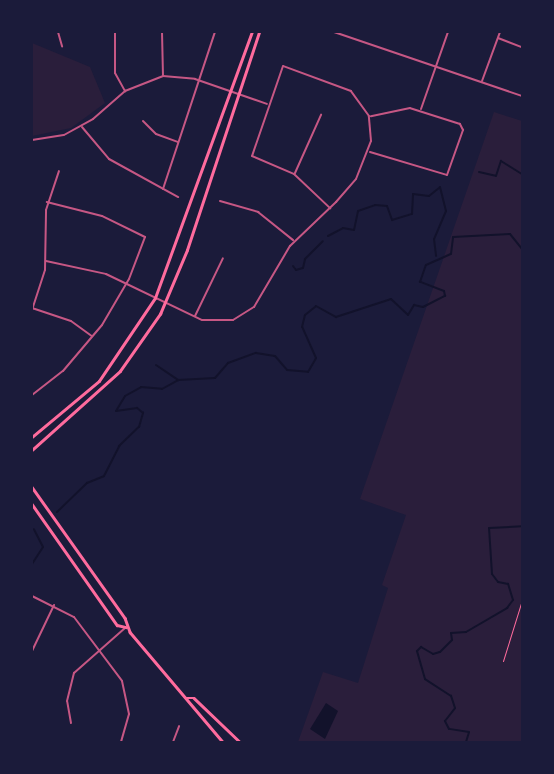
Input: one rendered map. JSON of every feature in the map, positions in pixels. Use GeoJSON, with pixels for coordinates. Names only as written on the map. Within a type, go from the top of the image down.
{"type":"FeatureCollection","features":[{"type":"Feature","properties":{"kind":"main road"},"geometry":{"type":"LineString","coordinates":[[32,437],[99,381],[155,298],[251,32]]}},
{"type":"Feature","properties":{"kind":"main road"},"geometry":{"type":"LineString","coordinates":[[32,450],[120,372],[165,303],[259,32]]}},
{"type":"Feature","properties":{"kind":"main road"},"geometry":{"type":"LineString","coordinates":[[32,487],[125,618],[126,627],[223,743]]}},
{"type":"Feature","properties":{"kind":"main road"},"geometry":{"type":"LineString","coordinates":[[32,504],[117,625],[126,627]]}},
{"type":"Feature","properties":{"kind":"main road"},"geometry":{"type":"LineString","coordinates":[[187,698],[194,698],[240,743]]}},
{"type":"Feature","properties":{"kind":"street"},"geometry":{"type":"LineString","coordinates":[[58,32],[62,46]]}},
{"type":"Feature","properties":{"kind":"street"},"geometry":{"type":"LineString","coordinates":[[116,32],[115,73],[125,91]]}},
{"type":"Feature","properties":{"kind":"street"},"geometry":{"type":"LineString","coordinates":[[162,32],[163,76]]}},
{"type":"Feature","properties":{"kind":"street"},"geometry":{"type":"LineString","coordinates":[[163,189],[215,32]]}},
{"type":"Feature","properties":{"kind":"street"},"geometry":{"type":"LineString","coordinates":[[334,32],[523,96]]}},
{"type":"Feature","properties":{"kind":"street"},"geometry":{"type":"LineString","coordinates":[[421,110],[448,32]]}},
{"type":"Feature","properties":{"kind":"street"},"geometry":{"type":"LineString","coordinates":[[481,82],[500,32]]}},
{"type":"Feature","properties":{"kind":"street"},"geometry":{"type":"LineString","coordinates":[[497,38],[523,47]]}},
{"type":"Feature","properties":{"kind":"street"},"geometry":{"type":"LineString","coordinates":[[46,261],[67,262],[126,284],[194,317],[220,322],[247,313],[264,297],[294,241],[330,208],[356,180],[369,152],[369,116],[346,88],[287,66],[281,69],[253,156],[294,174],[330,208]]}},
{"type":"Feature","properties":{"kind":"street"},"geometry":{"type":"LineString","coordinates":[[32,140],[64,135],[82,126],[125,91],[163,76],[200,81],[269,104]]}},
{"type":"Feature","properties":{"kind":"street"},"geometry":{"type":"LineString","coordinates":[[369,116],[400,107],[421,110],[463,126],[447,175],[369,152]]}},
{"type":"Feature","properties":{"kind":"street"},"geometry":{"type":"LineString","coordinates":[[294,174],[321,115]]}},
{"type":"Feature","properties":{"kind":"street"},"geometry":{"type":"LineString","coordinates":[[143,121],[156,135],[179,142]]}},
{"type":"Feature","properties":{"kind":"street"},"geometry":{"type":"LineString","coordinates":[[82,126],[109,159],[178,197]]}},
{"type":"Feature","properties":{"kind":"street"},"geometry":{"type":"LineString","coordinates":[[59,171],[47,202],[46,261],[32,309],[71,321],[93,337]]}},
{"type":"Feature","properties":{"kind":"street"},"geometry":{"type":"LineString","coordinates":[[220,201],[258,212],[294,241]]}},
{"type":"Feature","properties":{"kind":"street"},"geometry":{"type":"LineString","coordinates":[[32,395],[63,371],[93,337],[126,284],[145,237],[102,216],[47,202]]}},
{"type":"Feature","properties":{"kind":"street"},"geometry":{"type":"LineString","coordinates":[[194,317],[223,258]]}},
{"type":"Feature","properties":{"kind":"street"},"geometry":{"type":"LineString","coordinates":[[32,596],[54,604],[74,617],[99,649],[128,697],[129,714],[121,743]]}},
{"type":"Feature","properties":{"kind":"street"},"geometry":{"type":"LineString","coordinates":[[32,651],[54,604]]}},
{"type":"Feature","properties":{"kind":"street"},"geometry":{"type":"LineString","coordinates":[[71,723],[67,701],[74,673],[126,627]]}},
{"type":"Feature","properties":{"kind":"street"},"geometry":{"type":"LineString","coordinates":[[173,743],[179,726]]}},
{"type":"Feature","properties":{"kind":"path"},"geometry":{"type":"LineString","coordinates":[[503,661],[523,600]]}},
{"type":"Feature","properties":{"kind":"shaded area"},"geometry":{"type":"Polygon","coordinates":[[[32,43],[90,67],[105,103],[71,128],[32,136],[32,43]]]}},
{"type":"Feature","properties":{"kind":"shaded area"},"geometry":{"type":"Polygon","coordinates":[[[494,112],[522,121],[522,742],[298,742],[323,672],[358,683],[388,588],[382,585],[406,515],[360,499],[494,112]]]}},
{"type":"Feature","properties":{"kind":"shaded area"},"geometry":{"type":"Polygon","coordinates":[[[326,703],[338,711],[325,739],[310,729],[326,703]]]}},
{"type":"Feature","properties":{"kind":"waterway"},"geometry":{"type":"LineString","coordinates":[[479,172],[496,176],[501,161],[522,174]]}},
{"type":"Feature","properties":{"kind":"waterway"},"geometry":{"type":"LineString","coordinates":[[328,236],[343,228],[354,230],[358,211],[375,205],[387,206],[392,220],[412,214],[413,194],[429,196],[440,187],[446,211],[434,239],[436,256]]}},
{"type":"Feature","properties":{"kind":"waterway"},"geometry":{"type":"LineString","coordinates":[[57,512],[87,483],[104,476],[119,446],[139,427],[143,413],[137,408],[116,411],[125,396],[141,387],[162,389],[178,380],[215,378],[228,363],[256,353],[275,356],[287,370],[308,372],[316,358],[302,327],[305,315],[316,306],[336,317],[391,299],[408,315],[414,305],[423,307],[445,296],[444,291],[420,282],[426,265],[451,254],[453,237],[510,234],[522,249]]}},
{"type":"Feature","properties":{"kind":"waterway"},"geometry":{"type":"LineString","coordinates":[[293,266],[296,270],[303,268],[305,259],[323,241]]}},
{"type":"Feature","properties":{"kind":"waterway"},"geometry":{"type":"LineString","coordinates":[[156,365],[178,380]]}},
{"type":"Feature","properties":{"kind":"waterway"},"geometry":{"type":"LineString","coordinates":[[466,742],[469,732],[449,729],[445,721],[455,708],[451,696],[425,679],[417,651],[421,647],[433,654],[440,652],[452,640],[451,633],[466,632],[507,608],[513,600],[508,584],[498,582],[492,574],[489,528],[522,526]]}},
{"type":"Feature","properties":{"kind":"waterway"},"geometry":{"type":"LineString","coordinates":[[32,564],[43,547],[34,529]]}}]}
